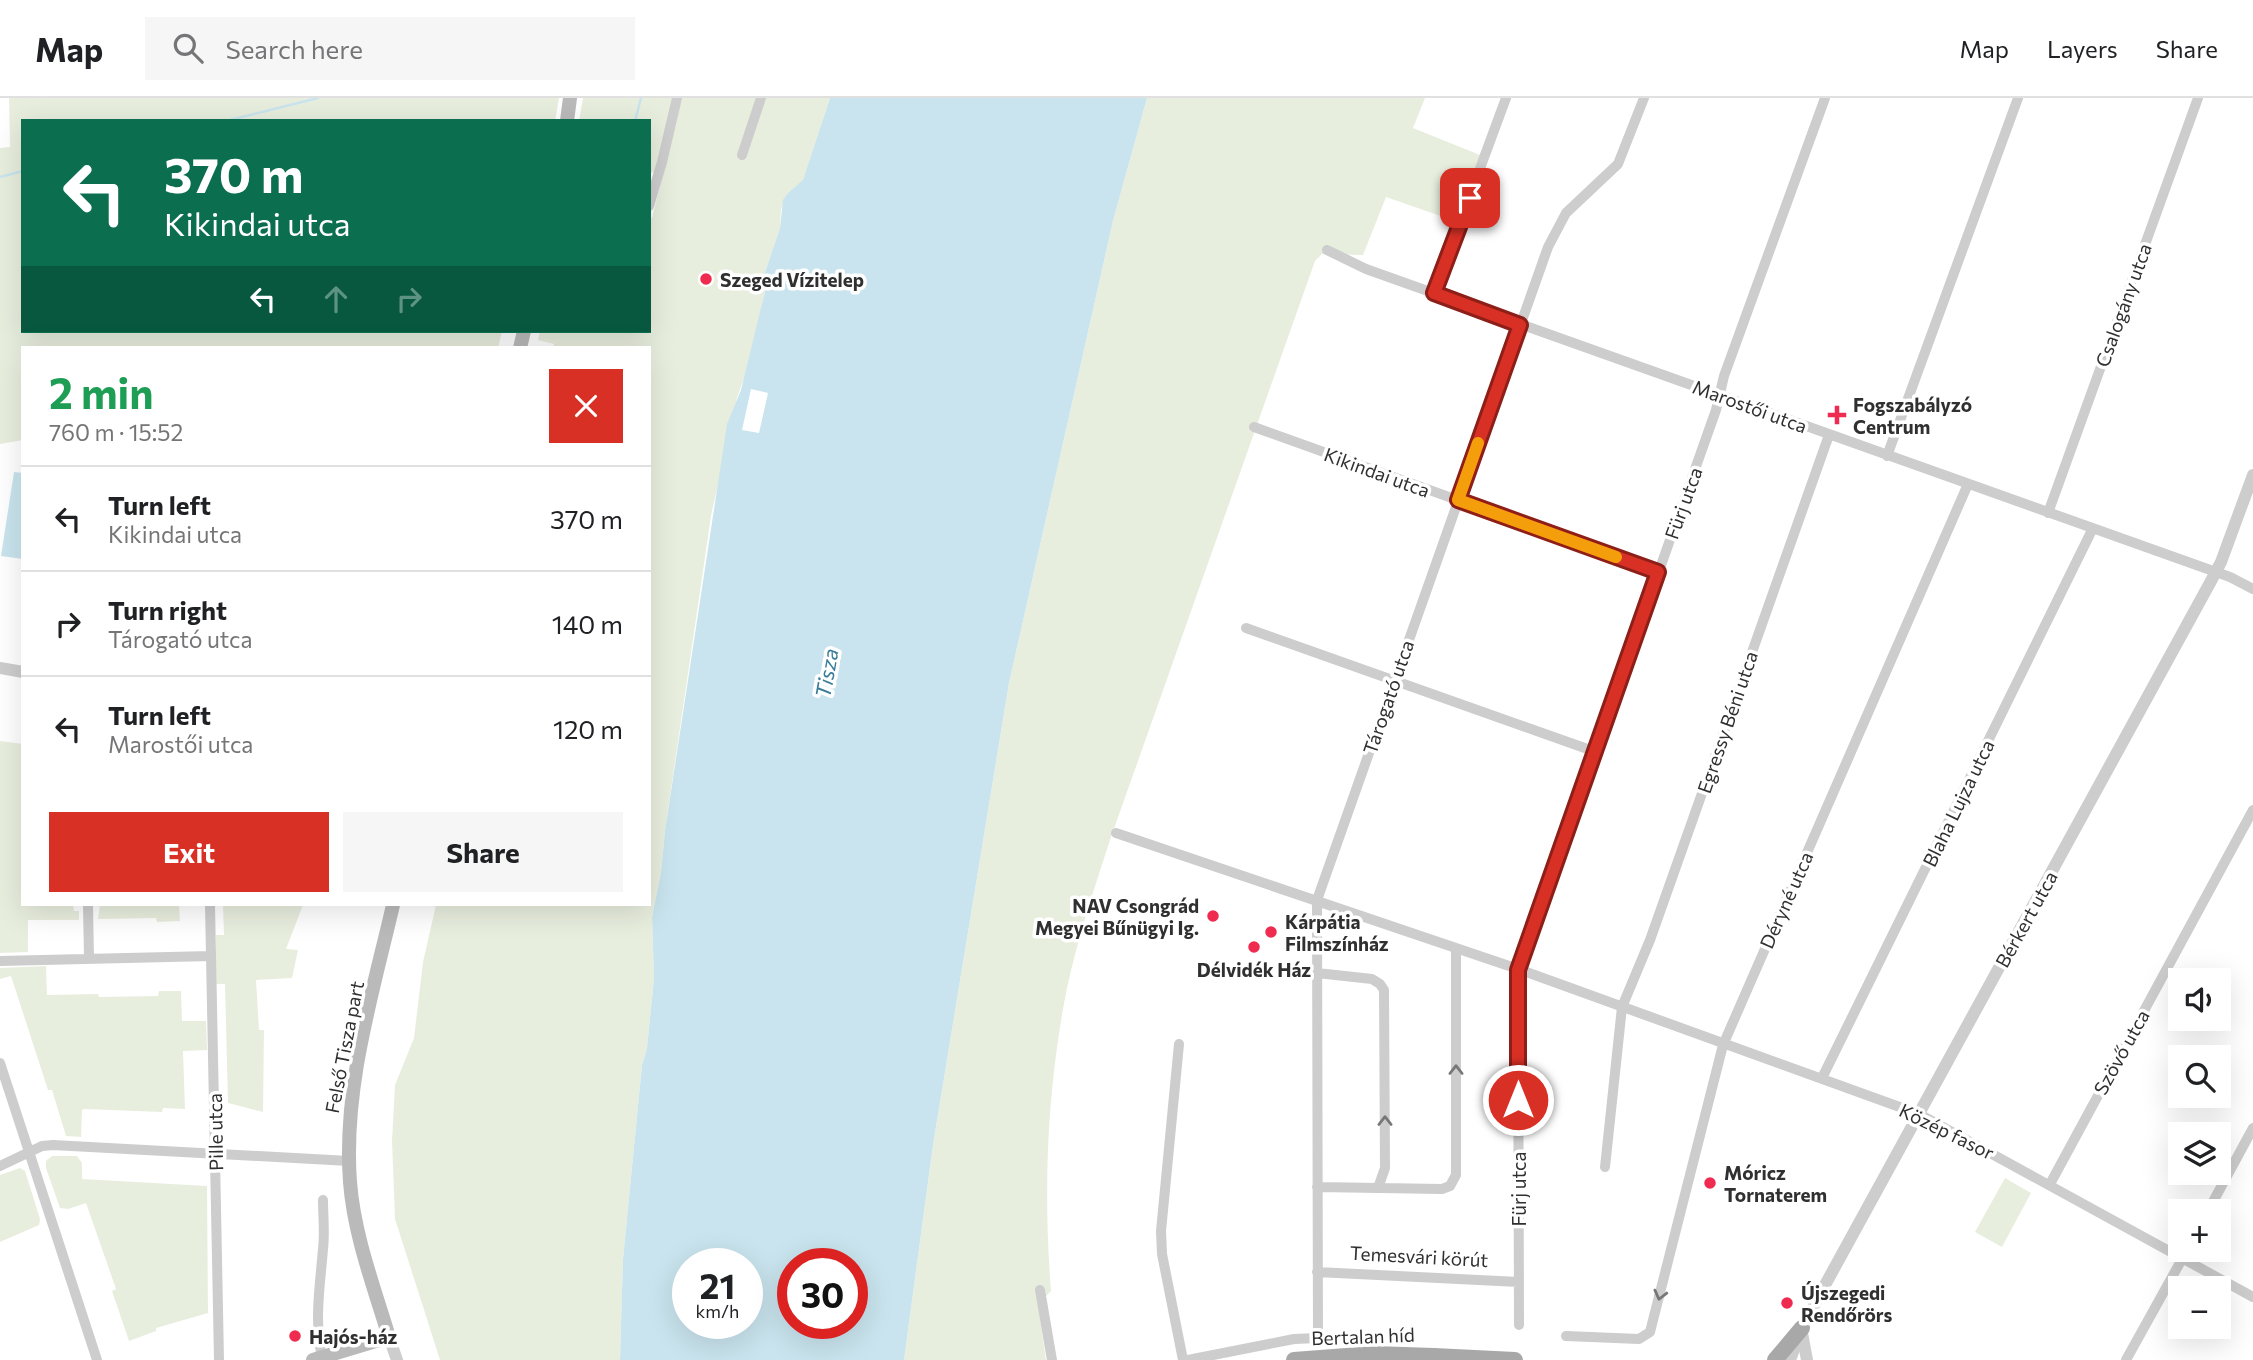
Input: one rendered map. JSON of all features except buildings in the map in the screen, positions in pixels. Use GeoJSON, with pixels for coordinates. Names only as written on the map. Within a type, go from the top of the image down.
{"type":"FeatureCollection","features":[{"type":"Feature","properties":{"kind":"main road"},"geometry":{"type":"LineString","coordinates":[[567,119],[570,98]]}},
{"type":"Feature","properties":{"kind":"main road","name":"Felső Tisza part"},"geometry":{"type":"LineString","coordinates":[[389,1337],[360,1237],[351,1185],[349,1127],[356,1074],[393,906]]}},
{"type":"Feature","properties":{"kind":"main road"},"geometry":{"type":"LineString","coordinates":[[1775,1360],[1802,1328]]}},
{"type":"Feature","properties":{"kind":"main road"},"geometry":{"type":"LineString","coordinates":[[317,1359],[389,1337]]}},
{"type":"Feature","properties":{"kind":"main road","name":"Bertalan híd"},"geometry":{"type":"LineString","coordinates":[[1294,1360],[1373,1354],[1515,1360]]}},
{"type":"Feature","properties":{"kind":"street"},"geometry":{"type":"LineString","coordinates":[[651,199],[677,98]]}},
{"type":"Feature","properties":{"kind":"street"},"geometry":{"type":"LineString","coordinates":[[742,155],[761,98]]}},
{"type":"Feature","properties":{"kind":"street"},"geometry":{"type":"LineString","coordinates":[[1434,293],[1506,98]]}},
{"type":"Feature","properties":{"kind":"street","name":"Tárogató utca"},"geometry":{"type":"LineString","coordinates":[[1188,1360],[1294,1339],[1318,1340],[1317,900],[1556,229],[1566,213],[1618,164],[1644,98]]}},
{"type":"Feature","properties":{"kind":"street","name":"Fürj utca"},"geometry":{"type":"LineString","coordinates":[[1519,1325],[1518,970],[1721,395],[1724,376],[1825,98]]}},
{"type":"Feature","properties":{"kind":"street"},"geometry":{"type":"LineString","coordinates":[[1887,456],[2018,98]]}},
{"type":"Feature","properties":{"kind":"street","name":"Csalogány utca"},"geometry":{"type":"LineString","coordinates":[[2048,513],[2198,98]]}},
{"type":"Feature","properties":{"kind":"street","name":"Marostői utca"},"geometry":{"type":"LineString","coordinates":[[1326,250],[1366,269],[2216,572],[2253,589]]}},
{"type":"Feature","properties":{"kind":"street","name":"Kikindai utca"},"geometry":{"type":"LineString","coordinates":[[1254,427],[1658,572]]}},
{"type":"Feature","properties":{"kind":"street","name":"Egressy Béni utca"},"geometry":{"type":"LineString","coordinates":[[1622,1007],[1643,959],[1829,435]]}},
{"type":"Feature","properties":{"kind":"street","name":"Bérkert utca"},"geometry":{"type":"LineString","coordinates":[[1790,1360],[1802,1328],[2216,572],[2253,474]]}},
{"type":"Feature","properties":{"kind":"street","name":"Déryné utca"},"geometry":{"type":"LineString","coordinates":[[1566,1336],[1639,1339],[1650,1332],[1723,1045],[1968,484]]}},
{"type":"Feature","properties":{"kind":"street","name":"Blaha Lujza utca"},"geometry":{"type":"LineString","coordinates":[[1822,1078],[2093,528]]}},
{"type":"Feature","properties":{"kind":"street"},"geometry":{"type":"LineString","coordinates":[[1246,628],[1596,752]]}},
{"type":"Feature","properties":{"kind":"street"},"geometry":{"type":"LineString","coordinates":[[0,668],[21,672]]}},
{"type":"Feature","properties":{"kind":"street","name":"Szövő utca"},"geometry":{"type":"LineString","coordinates":[[2050,1184],[2253,810]]}},
{"type":"Feature","properties":{"kind":"street","name":"Közép fasor"},"geometry":{"type":"LineString","coordinates":[[1115,833],[1518,970],[1919,1114],[2168,1245]]}},
{"type":"Feature","properties":{"kind":"street"},"geometry":{"type":"LineString","coordinates":[[88,906],[89,958]]}},
{"type":"Feature","properties":{"kind":"street","name":"Pille utca"},"geometry":{"type":"LineString","coordinates":[[210,906],[219,1360]]}},
{"type":"Feature","properties":{"kind":"street"},"geometry":{"type":"LineString","coordinates":[[1317,1187],[1442,1189],[1450,1186],[1456,1175],[1456,949]]}},
{"type":"Feature","properties":{"kind":"street"},"geometry":{"type":"LineString","coordinates":[[0,961],[211,956]]}},
{"type":"Feature","properties":{"kind":"street"},"geometry":{"type":"LineString","coordinates":[[1318,973],[1372,979],[1384,990],[1385,1167],[1378,1188]]}},
{"type":"Feature","properties":{"kind":"street"},"geometry":{"type":"LineString","coordinates":[[1605,1167],[1622,1007]]}},
{"type":"Feature","properties":{"kind":"street"},"geometry":{"type":"LineString","coordinates":[[1179,1044],[1161,1231],[1162,1254],[1183,1360]]}},
{"type":"Feature","properties":{"kind":"street"},"geometry":{"type":"LineString","coordinates":[[0,1063],[97,1360]]}},
{"type":"Feature","properties":{"kind":"street"},"geometry":{"type":"LineString","coordinates":[[2215,1199],[2253,1128]]}},
{"type":"Feature","properties":{"kind":"street"},"geometry":{"type":"LineString","coordinates":[[0,1166],[42,1146],[215,1152],[349,1161]]}},
{"type":"Feature","properties":{"kind":"street"},"geometry":{"type":"LineString","coordinates":[[317,1359],[317,1296],[323,1247],[323,1199]]}},
{"type":"Feature","properties":{"kind":"street"},"geometry":{"type":"LineString","coordinates":[[2126,1360],[2181,1262]]}},
{"type":"Feature","properties":{"kind":"street","name":"Közép fasor"},"geometry":{"type":"LineString","coordinates":[[2198,1262],[2253,1297]]}},
{"type":"Feature","properties":{"kind":"street","name":"Temesvári körút"},"geometry":{"type":"LineString","coordinates":[[1317,1272],[1519,1282]]}},
{"type":"Feature","properties":{"kind":"street"},"geometry":{"type":"LineString","coordinates":[[1040,1290],[1052,1360]]}},
{"type":"Feature","properties":{"kind":"street"},"geometry":{"type":"LineString","coordinates":[[1802,1328],[1802,1344],[1807,1360]]}},
{"type":"Feature","properties":{"kind":"street","name":"Felső Tisza part"},"geometry":{"type":"LineString","coordinates":[[389,1337],[397,1360]]}},
{"type":"Feature","properties":{"kind":"green space"},"geometry":{"type":"Polygon","coordinates":[[[9,98],[559,98],[555,119],[21,119],[21,333],[502,333],[498,346],[21,346],[21,440],[0,444],[0,148],[10,147],[9,98]]]}},
{"type":"Feature","properties":{"kind":"green space"},"geometry":{"type":"Polygon","coordinates":[[[583,98],[674,98],[656,173],[651,172],[651,119],[579,119],[583,98]]]}},
{"type":"Feature","properties":{"kind":"green space"},"geometry":{"type":"Polygon","coordinates":[[[682,98],[830,98],[803,181],[788,193],[781,209],[780,228],[764,275],[765,290],[749,364],[737,398],[711,516],[661,872],[652,917],[654,978],[647,1048],[642,1065],[623,1259],[620,1360],[440,1360],[395,1219],[392,1141],[395,1085],[414,1038],[423,962],[436,906],[651,906],[651,346],[554,346],[538,340],[540,333],[651,333],[652,218],[682,98]]]}},
{"type":"Feature","properties":{"kind":"green space"},"geometry":{"type":"Polygon","coordinates":[[[1147,98],[1425,98],[1413,128],[1480,155],[1455,221],[1386,197],[1363,255],[1322,254],[1315,261],[1110,840],[1071,969],[1060,1026],[1051,1101],[1047,1215],[1051,1291],[1038,1305],[1046,1360],[904,1360],[933,1145],[1009,683],[1113,221],[1147,98]]]}},
{"type":"Feature","properties":{"kind":"green space"},"geometry":{"type":"Polygon","coordinates":[[[0,741],[21,744],[21,906],[73,906],[74,911],[79,911],[79,920],[28,920],[28,952],[0,953],[0,741]]]}},
{"type":"Feature","properties":{"kind":"green space"},"geometry":{"type":"Polygon","coordinates":[[[100,906],[179,906],[180,921],[157,922],[156,918],[98,919],[100,906]]]}},
{"type":"Feature","properties":{"kind":"green space"},"geometry":{"type":"Polygon","coordinates":[[[223,906],[303,906],[286,949],[298,950],[292,978],[256,980],[259,1030],[264,1030],[263,1112],[228,1103],[225,984],[216,984],[216,935],[224,935],[223,906]]]}},
{"type":"Feature","properties":{"kind":"green space"},"geometry":{"type":"Polygon","coordinates":[[[46,966],[47,995],[158,996],[159,991],[181,991],[182,1021],[206,1021],[207,1050],[183,1051],[185,1109],[163,1108],[162,1112],[84,1109],[81,1137],[66,1136],[11,976],[0,979],[0,968],[46,966]]]}},
{"type":"Feature","properties":{"kind":"green space"},"geometry":{"type":"Polygon","coordinates":[[[52,1156],[77,1156],[82,1163],[82,1179],[207,1186],[208,1313],[156,1328],[156,1331],[129,1341],[112,1291],[116,1289],[86,1203],[68,1209],[60,1208],[46,1168],[46,1161],[52,1156]]]}},
{"type":"Feature","properties":{"kind":"green space"},"geometry":{"type":"Polygon","coordinates":[[[20,1168],[25,1171],[40,1219],[39,1225],[0,1242],[0,1175],[20,1168]]]}},
{"type":"Feature","properties":{"kind":"green space"},"geometry":{"type":"Polygon","coordinates":[[[2005,1178],[2031,1193],[2002,1247],[1975,1232],[2005,1178]]]}},
{"type":"Feature","properties":{"kind":"water","name":"Tisza"},"geometry":{"type":"Polygon","coordinates":[[[830,98],[1147,98],[1113,221],[1009,683],[933,1145],[904,1360],[620,1360],[623,1259],[642,1065],[647,1048],[654,978],[652,917],[661,872],[727,424],[741,390],[765,291],[764,275],[780,228],[783,200],[803,180],[830,98]]]}},
{"type":"Feature","properties":{"kind":"water"},"geometry":{"type":"Polygon","coordinates":[[[14,472],[21,473],[21,559],[1,556],[14,472]]]}},
{"type":"Feature","properties":{"kind":"pier"},"geometry":{"type":"Polygon","coordinates":[[[751,389],[768,393],[759,433],[742,430],[751,389]]]}},
{"type":"Feature","properties":{"kind":"waterway"},"geometry":{"type":"LineString","coordinates":[[234,119],[318,98]]}},
{"type":"Feature","properties":{"kind":"waterway"},"geometry":{"type":"LineString","coordinates":[[636,119],[641,98]]}},
{"type":"Feature","properties":{"kind":"waterway"},"geometry":{"type":"LineString","coordinates":[[0,177],[21,172]]}},
{"type":"Feature","properties":{"kind":"slow traffic"},"geometry":{"type":"LineString","coordinates":[[1478,443],[1458,500],[1616,557]]}},
{"type":"Feature","properties":{"kind":"place","name":"Szeged Vízitelep"},"geometry":{"type":"Point","coordinates":[706,279]}},
{"type":"Feature","properties":{"kind":"place","name":"Fogszabályzó Centrum"},"geometry":{"type":"Point","coordinates":[1837,415]}},
{"type":"Feature","properties":{"kind":"place","name":"NAV Csongrád Megyei Bűnügyi Ig."},"geometry":{"type":"Point","coordinates":[1213,916]}},
{"type":"Feature","properties":{"kind":"place","name":"Kárpátia Filmszínház"},"geometry":{"type":"Point","coordinates":[1271,932]}},
{"type":"Feature","properties":{"kind":"place","name":"Délvidék Ház"},"geometry":{"type":"Point","coordinates":[1254,947]}},
{"type":"Feature","properties":{"kind":"place","name":"Móricz Tornaterem"},"geometry":{"type":"Point","coordinates":[1710,1183]}},
{"type":"Feature","properties":{"kind":"place","name":"Újszegedi Rendőrörs"},"geometry":{"type":"Point","coordinates":[1787,1303]}},
{"type":"Feature","properties":{"kind":"place","name":"Hajós-ház"},"geometry":{"type":"Point","coordinates":[295,1336]}},
{"type":"Feature","properties":{"kind":"route"},"geometry":{"type":"LineString","coordinates":[[1470,198],[1434,293],[1520,325],[1458,500],[1658,572],[1518,970],[1518,1100]]}}]}
